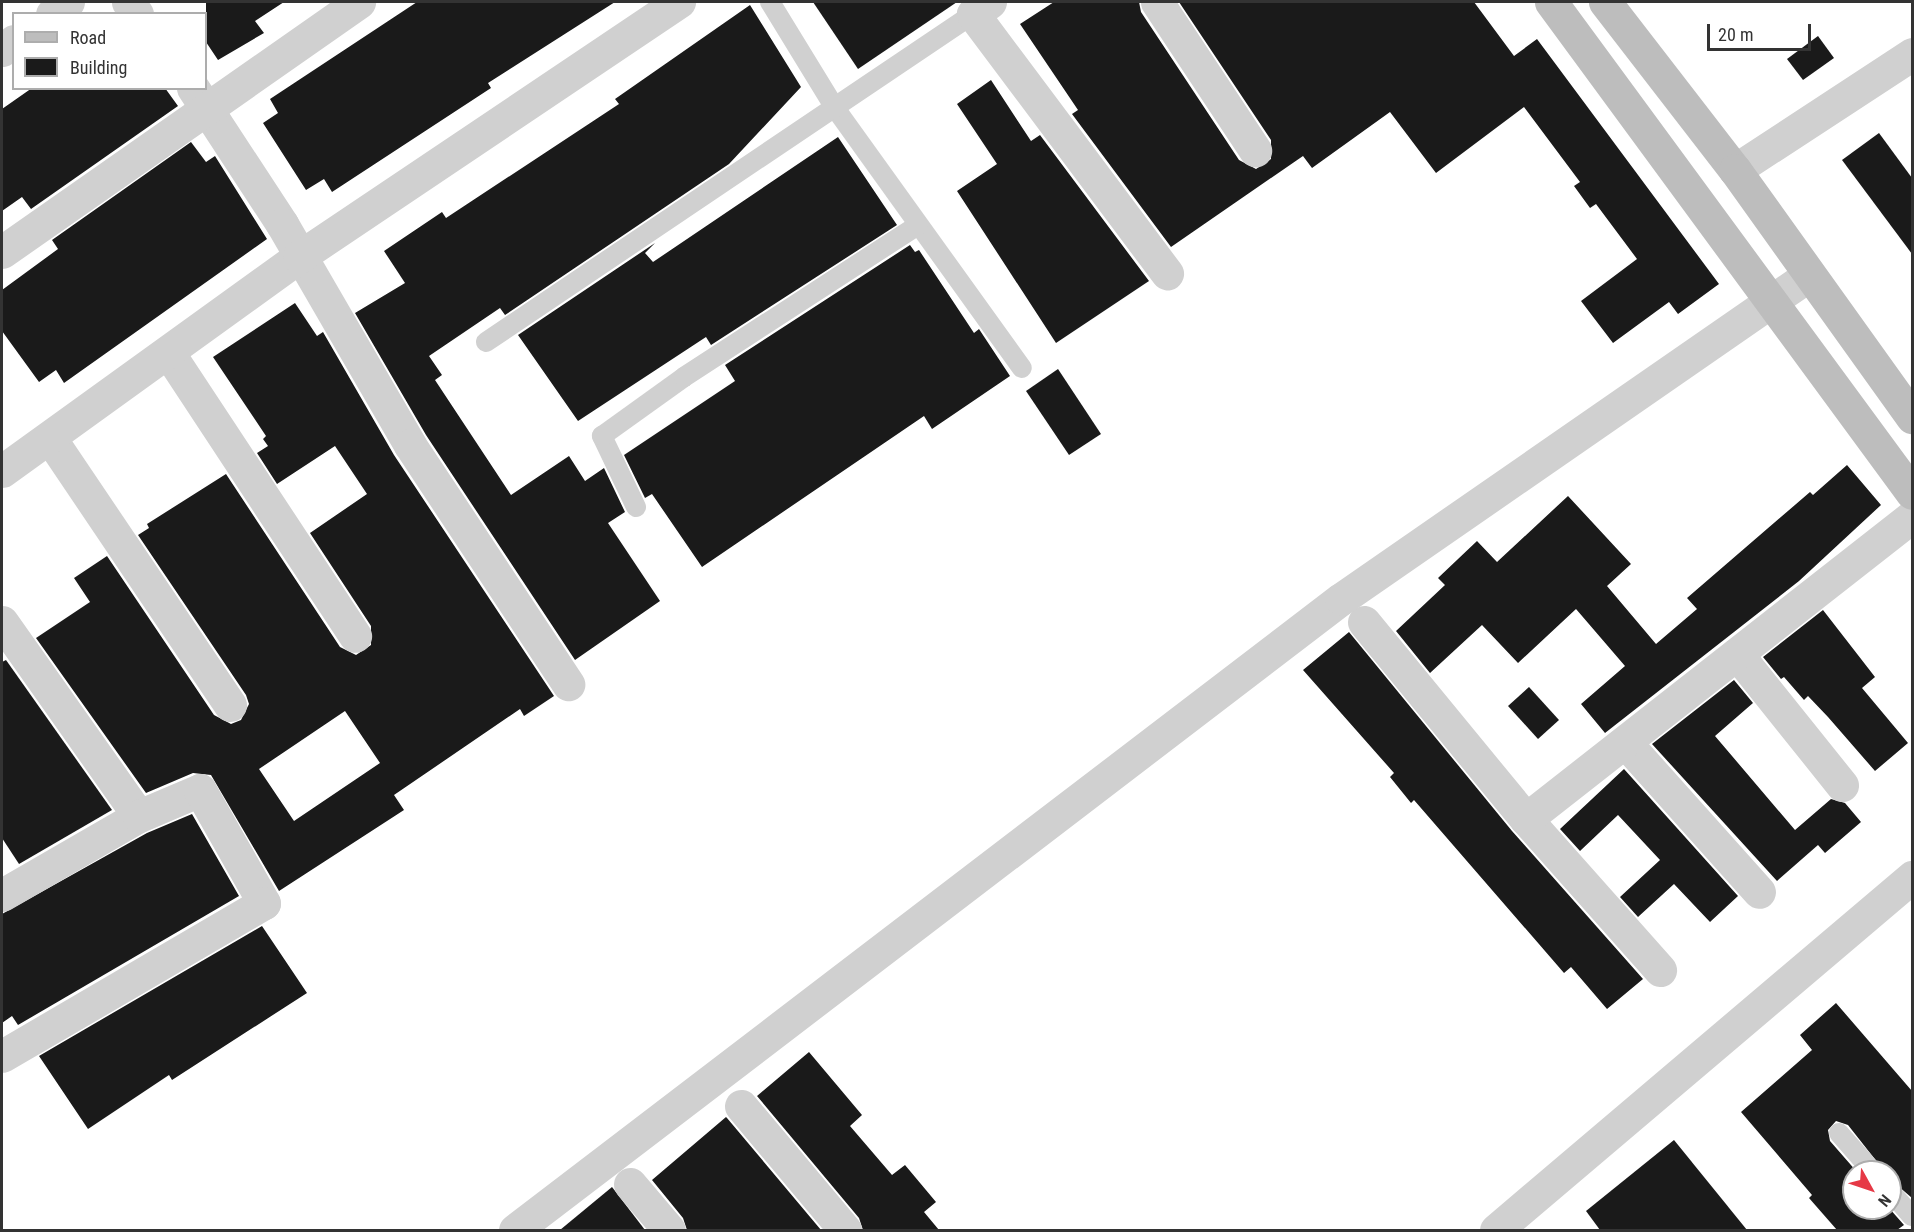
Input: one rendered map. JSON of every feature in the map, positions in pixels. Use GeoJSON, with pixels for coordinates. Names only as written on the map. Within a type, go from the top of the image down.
{"type":"FeatureCollection","features":[{"type":"Feature","properties":{"kind":"street"},"geometry":{"type":"LineString","coordinates":[[55,12],[68,2]]}},
{"type":"Feature","properties":{"kind":"street"},"geometry":{"type":"LineString","coordinates":[[2,252],[201,98],[359,2]]}},
{"type":"Feature","properties":{"kind":"street"},"geometry":{"type":"LineString","coordinates":[[2,471],[299,257],[679,2]]}},
{"type":"Feature","properties":{"kind":"street"},"geometry":{"type":"LineString","coordinates":[[1157,2],[1255,150]]}},
{"type":"Feature","properties":{"kind":"street"},"geometry":{"type":"LineString","coordinates":[[1551,2],[1773,300],[1912,494]]}},
{"type":"Feature","properties":{"kind":"street"},"geometry":{"type":"LineString","coordinates":[[1605,2],[1735,170],[1912,417]]}},
{"type":"Feature","properties":{"kind":"street"},"geometry":{"type":"LineString","coordinates":[[981,8],[1167,273]]}},
{"type":"Feature","properties":{"kind":"street"},"geometry":{"type":"LineString","coordinates":[[1735,170],[1912,54]]}},
{"type":"Feature","properties":{"kind":"street"},"geometry":{"type":"LineString","coordinates":[[201,98],[299,257],[410,445],[568,684]]}},
{"type":"Feature","properties":{"kind":"street"},"geometry":{"type":"LineString","coordinates":[[515,1230],[1341,599],[1809,275]]}},
{"type":"Feature","properties":{"kind":"street"},"geometry":{"type":"LineString","coordinates":[[168,352],[355,636]]}},
{"type":"Feature","properties":{"kind":"street"},"geometry":{"type":"LineString","coordinates":[[50,438],[230,705]]}},
{"type":"Feature","properties":{"kind":"street"},"geometry":{"type":"LineString","coordinates":[[1526,819],[1912,516]]}},
{"type":"Feature","properties":{"kind":"street"},"geometry":{"type":"LineString","coordinates":[[2,622],[139,816]]}},
{"type":"Feature","properties":{"kind":"street"},"geometry":{"type":"LineString","coordinates":[[1364,622],[1526,819],[1660,970]]}},
{"type":"Feature","properties":{"kind":"street"},"geometry":{"type":"LineString","coordinates":[[1737,654],[1842,785]]}},
{"type":"Feature","properties":{"kind":"street"},"geometry":{"type":"LineString","coordinates":[[1625,742],[1759,892]]}},
{"type":"Feature","properties":{"kind":"street"},"geometry":{"type":"LineString","coordinates":[[2,1056],[264,903],[200,790],[139,816],[3,889]]}},
{"type":"Feature","properties":{"kind":"street"},"geometry":{"type":"LineString","coordinates":[[1496,1230],[1912,877]]}},
{"type":"Feature","properties":{"kind":"street"},"geometry":{"type":"LineString","coordinates":[[741,1106],[845,1230]]}},
{"type":"Feature","properties":{"kind":"street"},"geometry":{"type":"LineString","coordinates":[[630,1184],[669,1230]]}},
{"type":"Feature","properties":{"kind":"lane"},"geometry":{"type":"LineString","coordinates":[[770,2],[835,108],[1022,368]]}},
{"type":"Feature","properties":{"kind":"lane"},"geometry":{"type":"LineString","coordinates":[[486,342],[981,8]]}},
{"type":"Feature","properties":{"kind":"lane"},"geometry":{"type":"LineString","coordinates":[[636,507],[602,436],[684,377],[918,225]]}},
{"type":"Feature","properties":{"kind":"lane"},"geometry":{"type":"LineString","coordinates":[[1839,1133],[1863,1160]]}},
{"type":"Feature","properties":{"kind":"lane"},"geometry":{"type":"LineString","coordinates":[[1902,1205],[1912,1216]]}},
{"type":"Feature","properties":{"kind":"building"},"geometry":{"type":"Polygon","coordinates":[[[206,2],[284,2],[255,21],[264,33],[218,60],[207,44],[206,2]]]}},
{"type":"Feature","properties":{"kind":"building"},"geometry":{"type":"Polygon","coordinates":[[[417,2],[615,2],[488,83],[491,88],[332,192],[324,179],[306,190],[263,123],[278,113],[270,99],[417,2]]]}},
{"type":"Feature","properties":{"kind":"building"},"geometry":{"type":"Polygon","coordinates":[[[813,2],[957,2],[858,69],[813,2]]]}},
{"type":"Feature","properties":{"kind":"building"},"geometry":{"type":"Polygon","coordinates":[[[1054,2],[1139,2],[1141,12],[1239,160],[1256,169],[1271,159],[1271,140],[1179,2],[1474,2],[1514,56],[1537,39],[1719,284],[1678,314],[1669,302],[1613,343],[1581,301],[1637,259],[1596,204],[1590,208],[1574,186],[1580,182],[1524,107],[1436,173],[1390,112],[1312,168],[1303,156],[1171,247],[1072,114],[1078,110],[1020,24],[1054,2]]]}},
{"type":"Feature","properties":{"kind":"building"},"geometry":{"type":"Polygon","coordinates":[[[750,5],[801,87],[729,164],[505,315],[500,308],[429,356],[442,375],[435,380],[511,495],[569,456],[585,481],[604,468],[625,512],[608,523],[660,601],[575,660],[426,435],[355,313],[405,283],[384,251],[442,212],[446,218],[619,104],[615,99],[750,5]]]}},
{"type":"Feature","properties":{"kind":"building"},"geometry":{"type":"Polygon","coordinates":[[[1818,36],[1834,58],[1803,80],[1787,59],[1818,36]]]}},
{"type":"Feature","properties":{"kind":"building"},"geometry":{"type":"Polygon","coordinates":[[[991,80],[1031,141],[1040,135],[1149,281],[1056,343],[957,191],[997,164],[957,104],[991,80]]]}},
{"type":"Feature","properties":{"kind":"building"},"geometry":{"type":"Polygon","coordinates":[[[29,90],[166,90],[178,106],[31,209],[22,197],[2,211],[2,109],[29,90]]]}},
{"type":"Feature","properties":{"kind":"building"},"geometry":{"type":"Polygon","coordinates":[[[1879,133],[1912,178],[1912,254],[1842,160],[1879,133]]]}},
{"type":"Feature","properties":{"kind":"building"},"geometry":{"type":"Polygon","coordinates":[[[838,137],[897,225],[711,345],[706,337],[578,421],[518,335],[655,243],[645,253],[653,262],[838,137]]]}},
{"type":"Feature","properties":{"kind":"building"},"geometry":{"type":"Polygon","coordinates":[[[191,142],[206,162],[215,156],[267,239],[64,383],[56,370],[39,382],[2,331],[2,290],[58,249],[52,240],[191,142]]]}},
{"type":"Feature","properties":{"kind":"building"},"geometry":{"type":"Polygon","coordinates":[[[910,245],[915,252],[919,250],[974,333],[979,329],[1010,376],[932,429],[924,416],[702,567],[652,494],[645,498],[624,455],[735,381],[725,365],[910,245]]]}},
{"type":"Feature","properties":{"kind":"building"},"geometry":{"type":"Polygon","coordinates":[[[295,303],[317,336],[323,332],[394,455],[554,696],[524,716],[520,709],[394,795],[404,810],[279,891],[211,775],[193,773],[146,793],[36,638],[90,602],[74,578],[107,556],[214,715],[231,724],[241,720],[249,704],[246,695],[138,535],[149,528],[147,524],[226,474],[340,647],[356,655],[371,645],[371,626],[310,533],[367,494],[335,446],[277,484],[257,453],[268,446],[263,439],[266,436],[213,357],[295,303]],[[345,711],[259,769],[294,821],[380,763],[345,711]]]}},
{"type":"Feature","properties":{"kind":"building"},"geometry":{"type":"Polygon","coordinates":[[[1058,369],[1101,434],[1069,455],[1026,391],[1058,369]]]}},
{"type":"Feature","properties":{"kind":"building"},"geometry":{"type":"Polygon","coordinates":[[[1847,465],[1881,505],[1799,581],[1605,733],[1581,704],[1625,666],[1576,609],[1518,663],[1482,625],[1430,673],[1396,631],[1445,585],[1438,578],[1477,541],[1497,562],[1568,496],[1631,564],[1607,586],[1656,644],[1697,609],[1687,598],[1810,492],[1813,495],[1847,465]]]}},
{"type":"Feature","properties":{"kind":"building"},"geometry":{"type":"Polygon","coordinates":[[[1823,610],[1875,677],[1862,688],[1908,743],[1875,771],[1808,696],[1804,700],[1784,677],[1781,679],[1763,657],[1823,610]]]}},
{"type":"Feature","properties":{"kind":"building"},"geometry":{"type":"Polygon","coordinates":[[[1349,632],[1512,831],[1643,979],[1607,1009],[1571,967],[1564,973],[1414,800],[1411,803],[1390,777],[1394,773],[1303,670],[1349,632]]]}},
{"type":"Feature","properties":{"kind":"building"},"geometry":{"type":"Polygon","coordinates":[[[6,660],[112,810],[19,864],[2,838],[2,662],[6,660]]]}},
{"type":"Feature","properties":{"kind":"building"},"geometry":{"type":"Polygon","coordinates":[[[1734,680],[1753,703],[1715,736],[1795,830],[1831,799],[1845,803],[1861,822],[1825,853],[1818,845],[1777,881],[1652,744],[1734,680]]]}},
{"type":"Feature","properties":{"kind":"building"},"geometry":{"type":"Polygon","coordinates":[[[1529,687],[1559,720],[1538,739],[1508,706],[1529,687]]]}},
{"type":"Feature","properties":{"kind":"building"},"geometry":{"type":"Polygon","coordinates":[[[1624,769],[1738,896],[1710,922],[1674,884],[1638,917],[1620,897],[1660,860],[1618,815],[1580,851],[1560,829],[1624,769]]]}},
{"type":"Feature","properties":{"kind":"building"},"geometry":{"type":"Polygon","coordinates":[[[192,814],[239,896],[18,1025],[12,1016],[2,1023],[2,914],[147,833],[192,814]]]}},
{"type":"Feature","properties":{"kind":"building"},"geometry":{"type":"Polygon","coordinates":[[[262,926],[307,993],[172,1080],[169,1075],[88,1129],[39,1056],[262,926]]]}},
{"type":"Feature","properties":{"kind":"building"},"geometry":{"type":"Polygon","coordinates":[[[1836,1003],[1912,1091],[1912,1198],[1902,1189],[1902,1160],[1876,1160],[1848,1125],[1836,1121],[1828,1130],[1830,1141],[1847,1160],[1842,1160],[1842,1220],[1900,1220],[1904,1225],[1897,1230],[1837,1230],[1809,1198],[1812,1195],[1741,1112],[1812,1050],[1800,1035],[1836,1003]]]}},
{"type":"Feature","properties":{"kind":"building"},"geometry":{"type":"Polygon","coordinates":[[[809,1052],[862,1115],[850,1126],[892,1175],[905,1165],[936,1202],[924,1212],[939,1230],[863,1230],[859,1218],[757,1096],[809,1052]]]}},
{"type":"Feature","properties":{"kind":"building"},"geometry":{"type":"Polygon","coordinates":[[[726,1117],[821,1230],[687,1230],[683,1218],[652,1180],[726,1117]]]}},
{"type":"Feature","properties":{"kind":"building"},"geometry":{"type":"Polygon","coordinates":[[[1674,1140],[1747,1230],[1600,1230],[1586,1211],[1674,1140]]]}},
{"type":"Feature","properties":{"kind":"building"},"geometry":{"type":"Polygon","coordinates":[[[612,1187],[645,1230],[560,1230],[612,1187]]]}}]}
